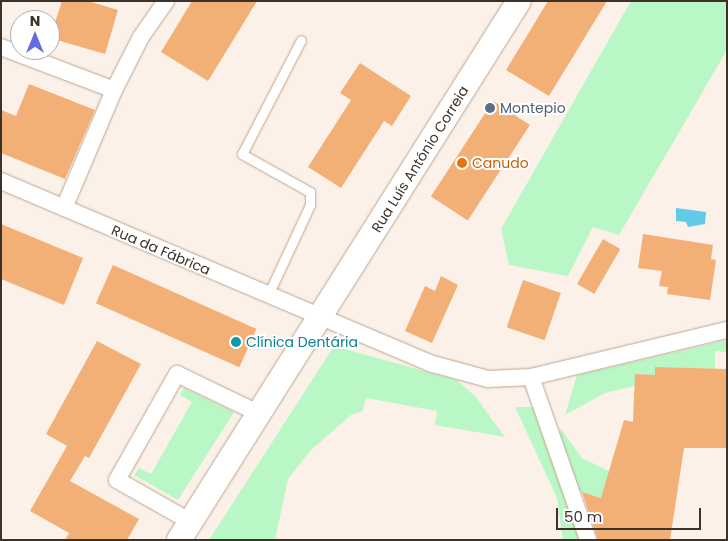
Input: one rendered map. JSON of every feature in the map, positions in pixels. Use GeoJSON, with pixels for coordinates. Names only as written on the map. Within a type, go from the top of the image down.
{"type":"FeatureCollection","features":[{"type":"Feature","properties":{"kind":"street"},"geometry":{"type":"LineString","coordinates":[[64,208],[114,90],[141,37],[166,1]]}},
{"type":"Feature","properties":{"kind":"street","name":"Rua Luís António Correia"},"geometry":{"type":"LineString","coordinates":[[185,531],[321,317],[513,4]]}},
{"type":"Feature","properties":{"kind":"street"},"geometry":{"type":"LineString","coordinates":[[1,47],[114,90]]}},
{"type":"Feature","properties":{"kind":"street","name":"Rua da Fábrica"},"geometry":{"type":"LineString","coordinates":[[1,181],[433,364],[488,379],[531,377],[727,330]]}},
{"type":"Feature","properties":{"kind":"street"},"geometry":{"type":"LineString","coordinates":[[185,531],[117,480],[177,374],[260,414]]}},
{"type":"Feature","properties":{"kind":"street"},"geometry":{"type":"LineString","coordinates":[[531,377],[588,540]]}},
{"type":"Feature","properties":{"kind":"lane"},"geometry":{"type":"LineString","coordinates":[[268,295],[310,205],[310,192],[242,154],[301,40]]}},
{"type":"Feature","properties":{"kind":"green space"},"geometry":{"type":"Polygon","coordinates":[[[631,1],[727,1],[727,50],[619,235],[593,227],[568,276],[509,265],[501,229],[631,1]]]}},
{"type":"Feature","properties":{"kind":"green space"},"geometry":{"type":"Polygon","coordinates":[[[727,340],[727,352],[715,351],[715,369],[655,367],[655,375],[635,374],[635,386],[605,393],[565,415],[577,375],[727,340]]]}},
{"type":"Feature","properties":{"kind":"green space"},"geometry":{"type":"Polygon","coordinates":[[[334,346],[456,380],[475,396],[505,437],[435,425],[437,411],[366,398],[363,411],[351,415],[310,451],[288,479],[275,540],[209,540],[334,346]]]}},
{"type":"Feature","properties":{"kind":"green space"},"geometry":{"type":"Polygon","coordinates":[[[184,388],[234,412],[178,500],[134,475],[139,468],[151,474],[192,402],[180,395],[184,388]]]}},
{"type":"Feature","properties":{"kind":"green space"},"geometry":{"type":"Polygon","coordinates":[[[515,407],[536,407],[584,540],[563,540],[557,498],[515,407]]]}},
{"type":"Feature","properties":{"kind":"green space"},"geometry":{"type":"Polygon","coordinates":[[[561,429],[582,458],[609,471],[611,501],[573,489],[556,445],[561,429]]]}},
{"type":"Feature","properties":{"kind":"water"},"geometry":{"type":"Polygon","coordinates":[[[676,208],[706,212],[705,224],[688,227],[686,222],[676,221],[676,208]]]}},
{"type":"Feature","properties":{"kind":"building"},"geometry":{"type":"Polygon","coordinates":[[[62,1],[88,1],[118,10],[105,54],[60,41],[59,10],[62,1]]]}},
{"type":"Feature","properties":{"kind":"building"},"geometry":{"type":"Polygon","coordinates":[[[192,1],[257,1],[208,81],[161,52],[192,1]]]}},
{"type":"Feature","properties":{"kind":"building"},"geometry":{"type":"Polygon","coordinates":[[[548,1],[607,1],[549,96],[506,70],[548,1]]]}},
{"type":"Feature","properties":{"kind":"building"},"geometry":{"type":"Polygon","coordinates":[[[360,63],[411,96],[392,126],[384,121],[341,188],[308,167],[351,100],[340,93],[360,63]]]}},
{"type":"Feature","properties":{"kind":"building"},"geometry":{"type":"Polygon","coordinates":[[[29,84],[95,110],[65,179],[1,153],[1,110],[16,116],[29,84]]]}},
{"type":"Feature","properties":{"kind":"building"},"geometry":{"type":"Polygon","coordinates":[[[493,101],[530,125],[468,221],[431,197],[493,101]]]}},
{"type":"Feature","properties":{"kind":"building"},"geometry":{"type":"Polygon","coordinates":[[[1,224],[83,258],[64,305],[1,279],[1,224]]]}},
{"type":"Feature","properties":{"kind":"building"},"geometry":{"type":"Polygon","coordinates":[[[643,234],[713,245],[711,259],[716,260],[710,300],[667,294],[668,287],[659,286],[662,271],[638,268],[643,234]]]}},
{"type":"Feature","properties":{"kind":"building"},"geometry":{"type":"Polygon","coordinates":[[[603,239],[620,249],[594,294],[577,284],[603,239]]]}},
{"type":"Feature","properties":{"kind":"building"},"geometry":{"type":"Polygon","coordinates":[[[113,265],[256,329],[239,367],[96,303],[113,265]]]}},
{"type":"Feature","properties":{"kind":"building"},"geometry":{"type":"Polygon","coordinates":[[[441,276],[458,285],[432,343],[405,331],[425,286],[435,291],[441,276]]]}},
{"type":"Feature","properties":{"kind":"building"},"geometry":{"type":"Polygon","coordinates":[[[523,280],[561,293],[545,340],[507,327],[523,280]]]}},
{"type":"Feature","properties":{"kind":"building"},"geometry":{"type":"Polygon","coordinates":[[[97,341],[141,364],[89,458],[85,456],[70,481],[139,519],[127,540],[65,540],[69,533],[30,511],[67,446],[46,434],[97,341]]]}},
{"type":"Feature","properties":{"kind":"building"},"geometry":{"type":"Polygon","coordinates":[[[655,367],[727,369],[727,448],[684,448],[670,540],[598,540],[582,492],[601,498],[624,420],[633,422],[635,374],[655,375],[655,367]]]}},
{"type":"Feature","properties":{"kind":"place","name":"Montepio"},"geometry":{"type":"Point","coordinates":[490,108]}},
{"type":"Feature","properties":{"kind":"place","name":"Canudo"},"geometry":{"type":"Point","coordinates":[462,163]}},
{"type":"Feature","properties":{"kind":"place","name":"Clínica Dentária"},"geometry":{"type":"Point","coordinates":[236,342]}}]}
